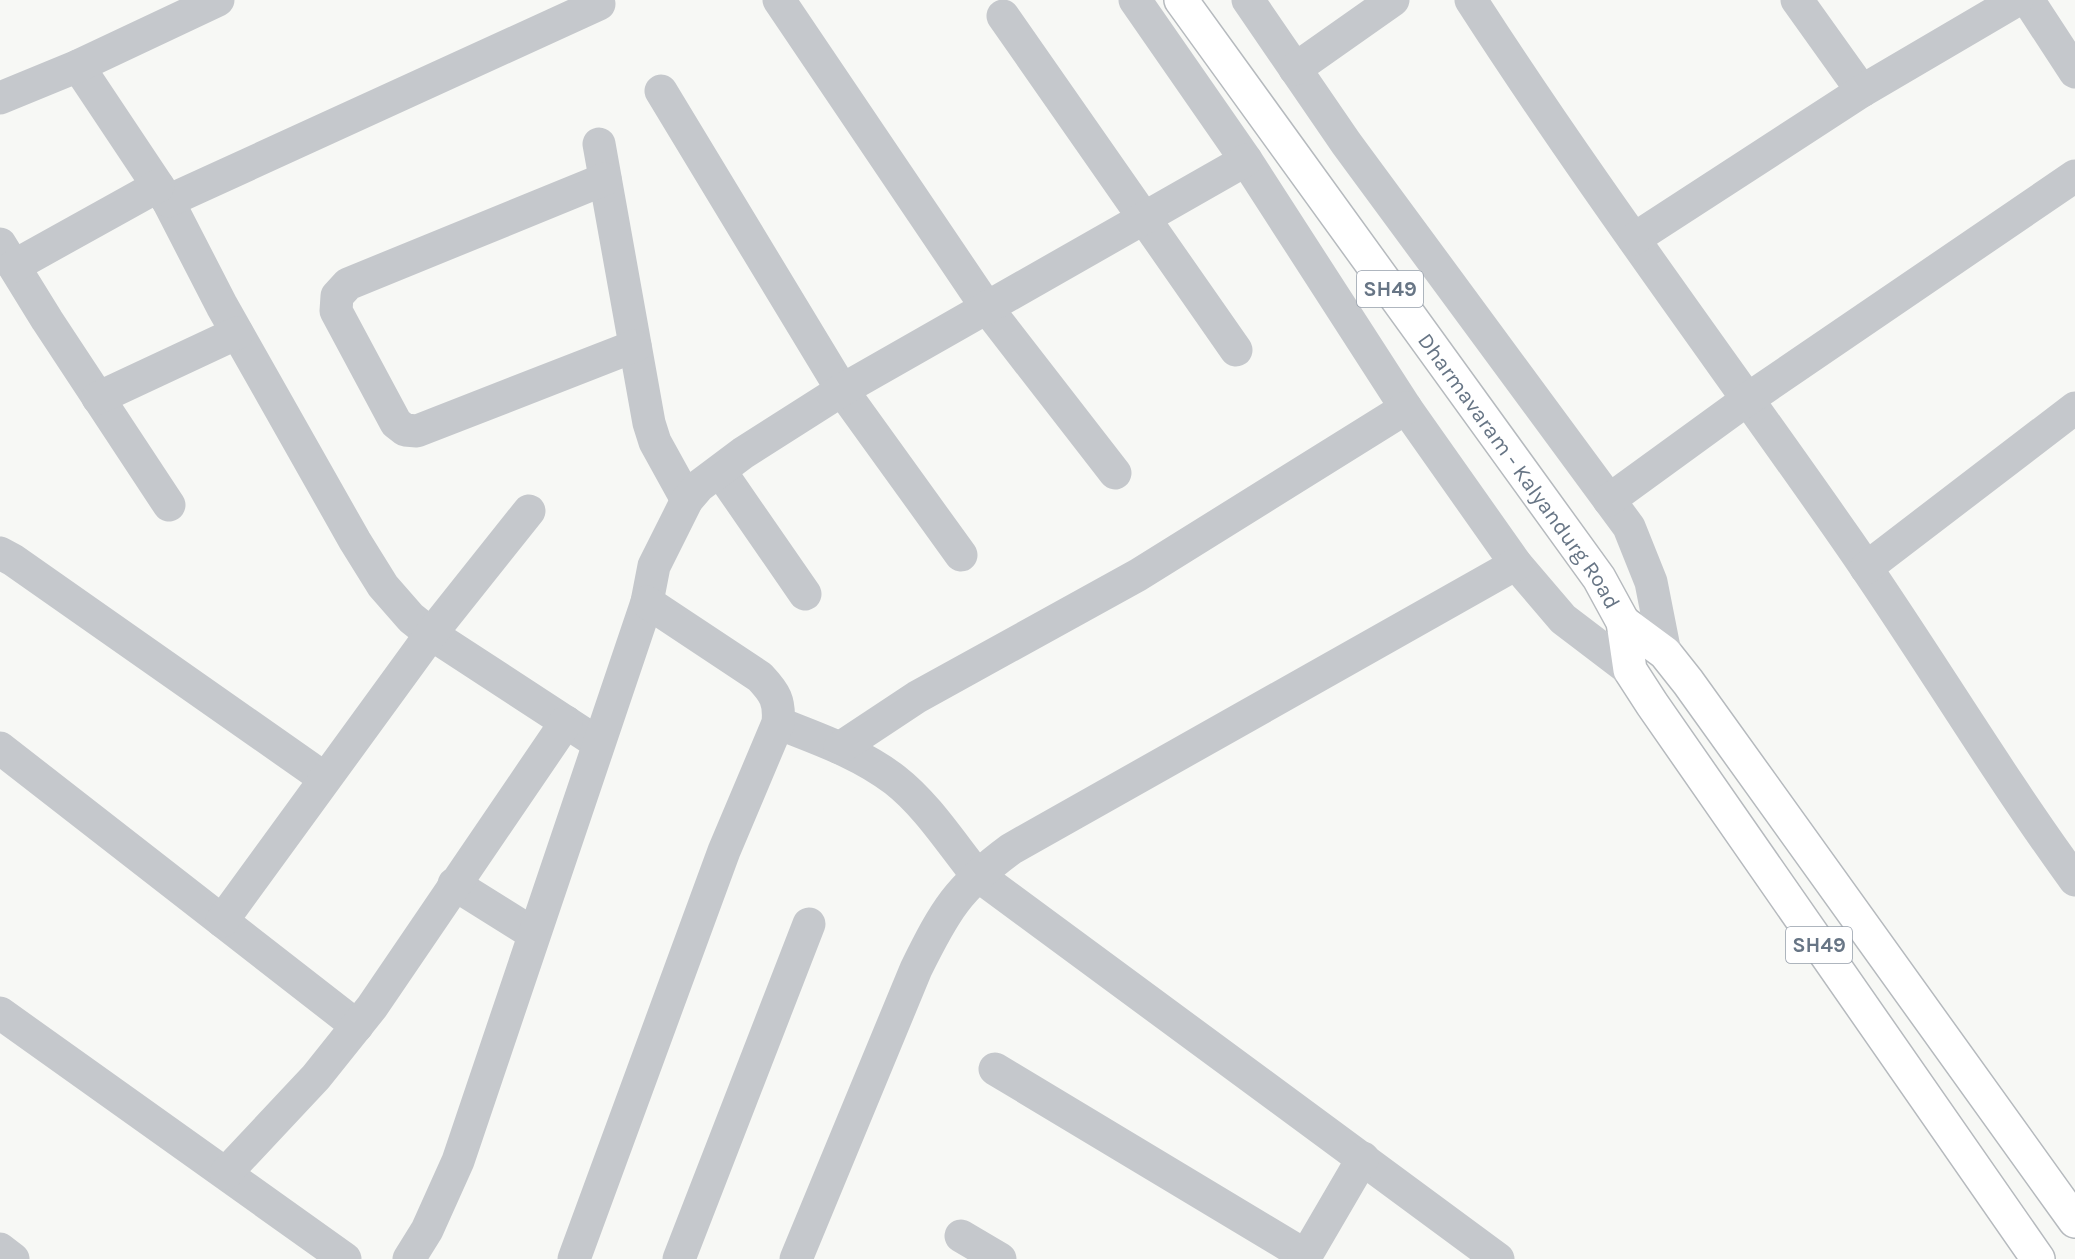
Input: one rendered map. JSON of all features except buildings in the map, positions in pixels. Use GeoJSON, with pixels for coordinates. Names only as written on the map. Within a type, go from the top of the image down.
{"type":"FeatureCollection","features":[{"type":"Feature","properties":{"kind":"main road","name":"Dharmavaram - Kalyandurg Road"},"geometry":{"type":"LineString","coordinates":[[1181,0],[1599,579],[1623,622],[1630,670],[2033,1258]]}},
{"type":"Feature","properties":{"kind":"main road","name":"Dharmavaram - Kalyandurg Road"},"geometry":{"type":"LineString","coordinates":[[1623,622],[1665,653],[1688,682],[2075,1221]]}},
{"type":"Feature","properties":{"kind":"street"},"geometry":{"type":"LineString","coordinates":[[0,98],[78,66],[219,0]]}},
{"type":"Feature","properties":{"kind":"street"},"geometry":{"type":"LineString","coordinates":[[779,0],[987,308],[1115,472]]}},
{"type":"Feature","properties":{"kind":"street"},"geometry":{"type":"LineString","coordinates":[[1135,0],[1246,160],[1406,408],[1516,564],[1563,619],[1630,670]]}},
{"type":"Feature","properties":{"kind":"street"},"geometry":{"type":"LineString","coordinates":[[1248,0],[1346,143],[1629,527],[1658,608],[1665,653]]}},
{"type":"Feature","properties":{"kind":"street"},"geometry":{"type":"LineString","coordinates":[[1295,69],[1393,0]]}},
{"type":"Feature","properties":{"kind":"street"},"geometry":{"type":"LineString","coordinates":[[1471,0],[1532,94],[1866,568],[2017,801],[2075,880]]}},
{"type":"Feature","properties":{"kind":"street"},"geometry":{"type":"LineString","coordinates":[[1797,0],[1862,91]]}},
{"type":"Feature","properties":{"kind":"street"},"geometry":{"type":"LineString","coordinates":[[1634,239],[1862,91],[2017,0]]}},
{"type":"Feature","properties":{"kind":"street"},"geometry":{"type":"LineString","coordinates":[[2028,0],[2075,72]]}},
{"type":"Feature","properties":{"kind":"street"},"geometry":{"type":"LineString","coordinates":[[169,505],[7,255],[163,193],[599,4]]}},
{"type":"Feature","properties":{"kind":"street"},"geometry":{"type":"LineString","coordinates":[[1003,16],[1236,350]]}},
{"type":"Feature","properties":{"kind":"street"},"geometry":{"type":"LineString","coordinates":[[78,66],[163,193],[237,333],[377,577],[411,618],[431,634],[598,743]]}},
{"type":"Feature","properties":{"kind":"street"},"geometry":{"type":"LineString","coordinates":[[662,91],[842,390],[961,555]]}},
{"type":"Feature","properties":{"kind":"street"},"geometry":{"type":"LineString","coordinates":[[599,144],[649,423],[655,442],[687,500]]}},
{"type":"Feature","properties":{"kind":"street"},"geometry":{"type":"LineString","coordinates":[[409,1259],[427,1230],[458,1161],[647,602],[654,566],[687,500],[720,471],[842,390],[1246,160]]}},
{"type":"Feature","properties":{"kind":"street"},"geometry":{"type":"LineString","coordinates":[[1609,500],[1748,399],[2075,176]]}},
{"type":"Feature","properties":{"kind":"street"},"geometry":{"type":"LineString","coordinates":[[605,179],[348,284],[338,296],[336,311],[396,423],[405,430],[417,431],[635,346]]}},
{"type":"Feature","properties":{"kind":"street"},"geometry":{"type":"LineString","coordinates":[[98,398],[237,333]]}},
{"type":"Feature","properties":{"kind":"street"},"geometry":{"type":"LineString","coordinates":[[840,748],[917,697],[1138,574],[1406,408]]}},
{"type":"Feature","properties":{"kind":"street"},"geometry":{"type":"LineString","coordinates":[[1866,568],[2075,408]]}},
{"type":"Feature","properties":{"kind":"street"},"geometry":{"type":"LineString","coordinates":[[720,471],[805,594]]}},
{"type":"Feature","properties":{"kind":"street"},"geometry":{"type":"LineString","coordinates":[[222,921],[431,634],[529,512]]}},
{"type":"Feature","properties":{"kind":"street"},"geometry":{"type":"LineString","coordinates":[[0,553],[324,778]]}},
{"type":"Feature","properties":{"kind":"street"},"geometry":{"type":"LineString","coordinates":[[796,1259],[916,969],[938,924],[958,894],[976,874],[1011,849],[1516,564]]}},
{"type":"Feature","properties":{"kind":"street"},"geometry":{"type":"LineString","coordinates":[[574,1259],[724,851],[778,723],[780,704],[773,690],[760,677],[647,602]]}},
{"type":"Feature","properties":{"kind":"street"},"geometry":{"type":"LineString","coordinates":[[226,1173],[316,1077],[357,1026],[566,722]]}},
{"type":"Feature","properties":{"kind":"street"},"geometry":{"type":"LineString","coordinates":[[778,723],[869,762],[896,781],[921,806],[976,874],[1363,1158],[1493,1257]]}},
{"type":"Feature","properties":{"kind":"street"},"geometry":{"type":"LineString","coordinates":[[0,748],[357,1026]]}},
{"type":"Feature","properties":{"kind":"street"},"geometry":{"type":"LineString","coordinates":[[454,884],[534,934]]}},
{"type":"Feature","properties":{"kind":"street"},"geometry":{"type":"LineString","coordinates":[[679,1259],[809,924]]}},
{"type":"Feature","properties":{"kind":"street"},"geometry":{"type":"LineString","coordinates":[[0,1012],[345,1259]]}},
{"type":"Feature","properties":{"kind":"street"},"geometry":{"type":"LineString","coordinates":[[996,1069],[1305,1257],[1363,1158]]}},
{"type":"Feature","properties":{"kind":"street"},"geometry":{"type":"LineString","coordinates":[[961,1236],[1000,1259]]}},
{"type":"Feature","properties":{"kind":"street"},"geometry":{"type":"LineString","coordinates":[[0,1249],[13,1259]]}}]}
